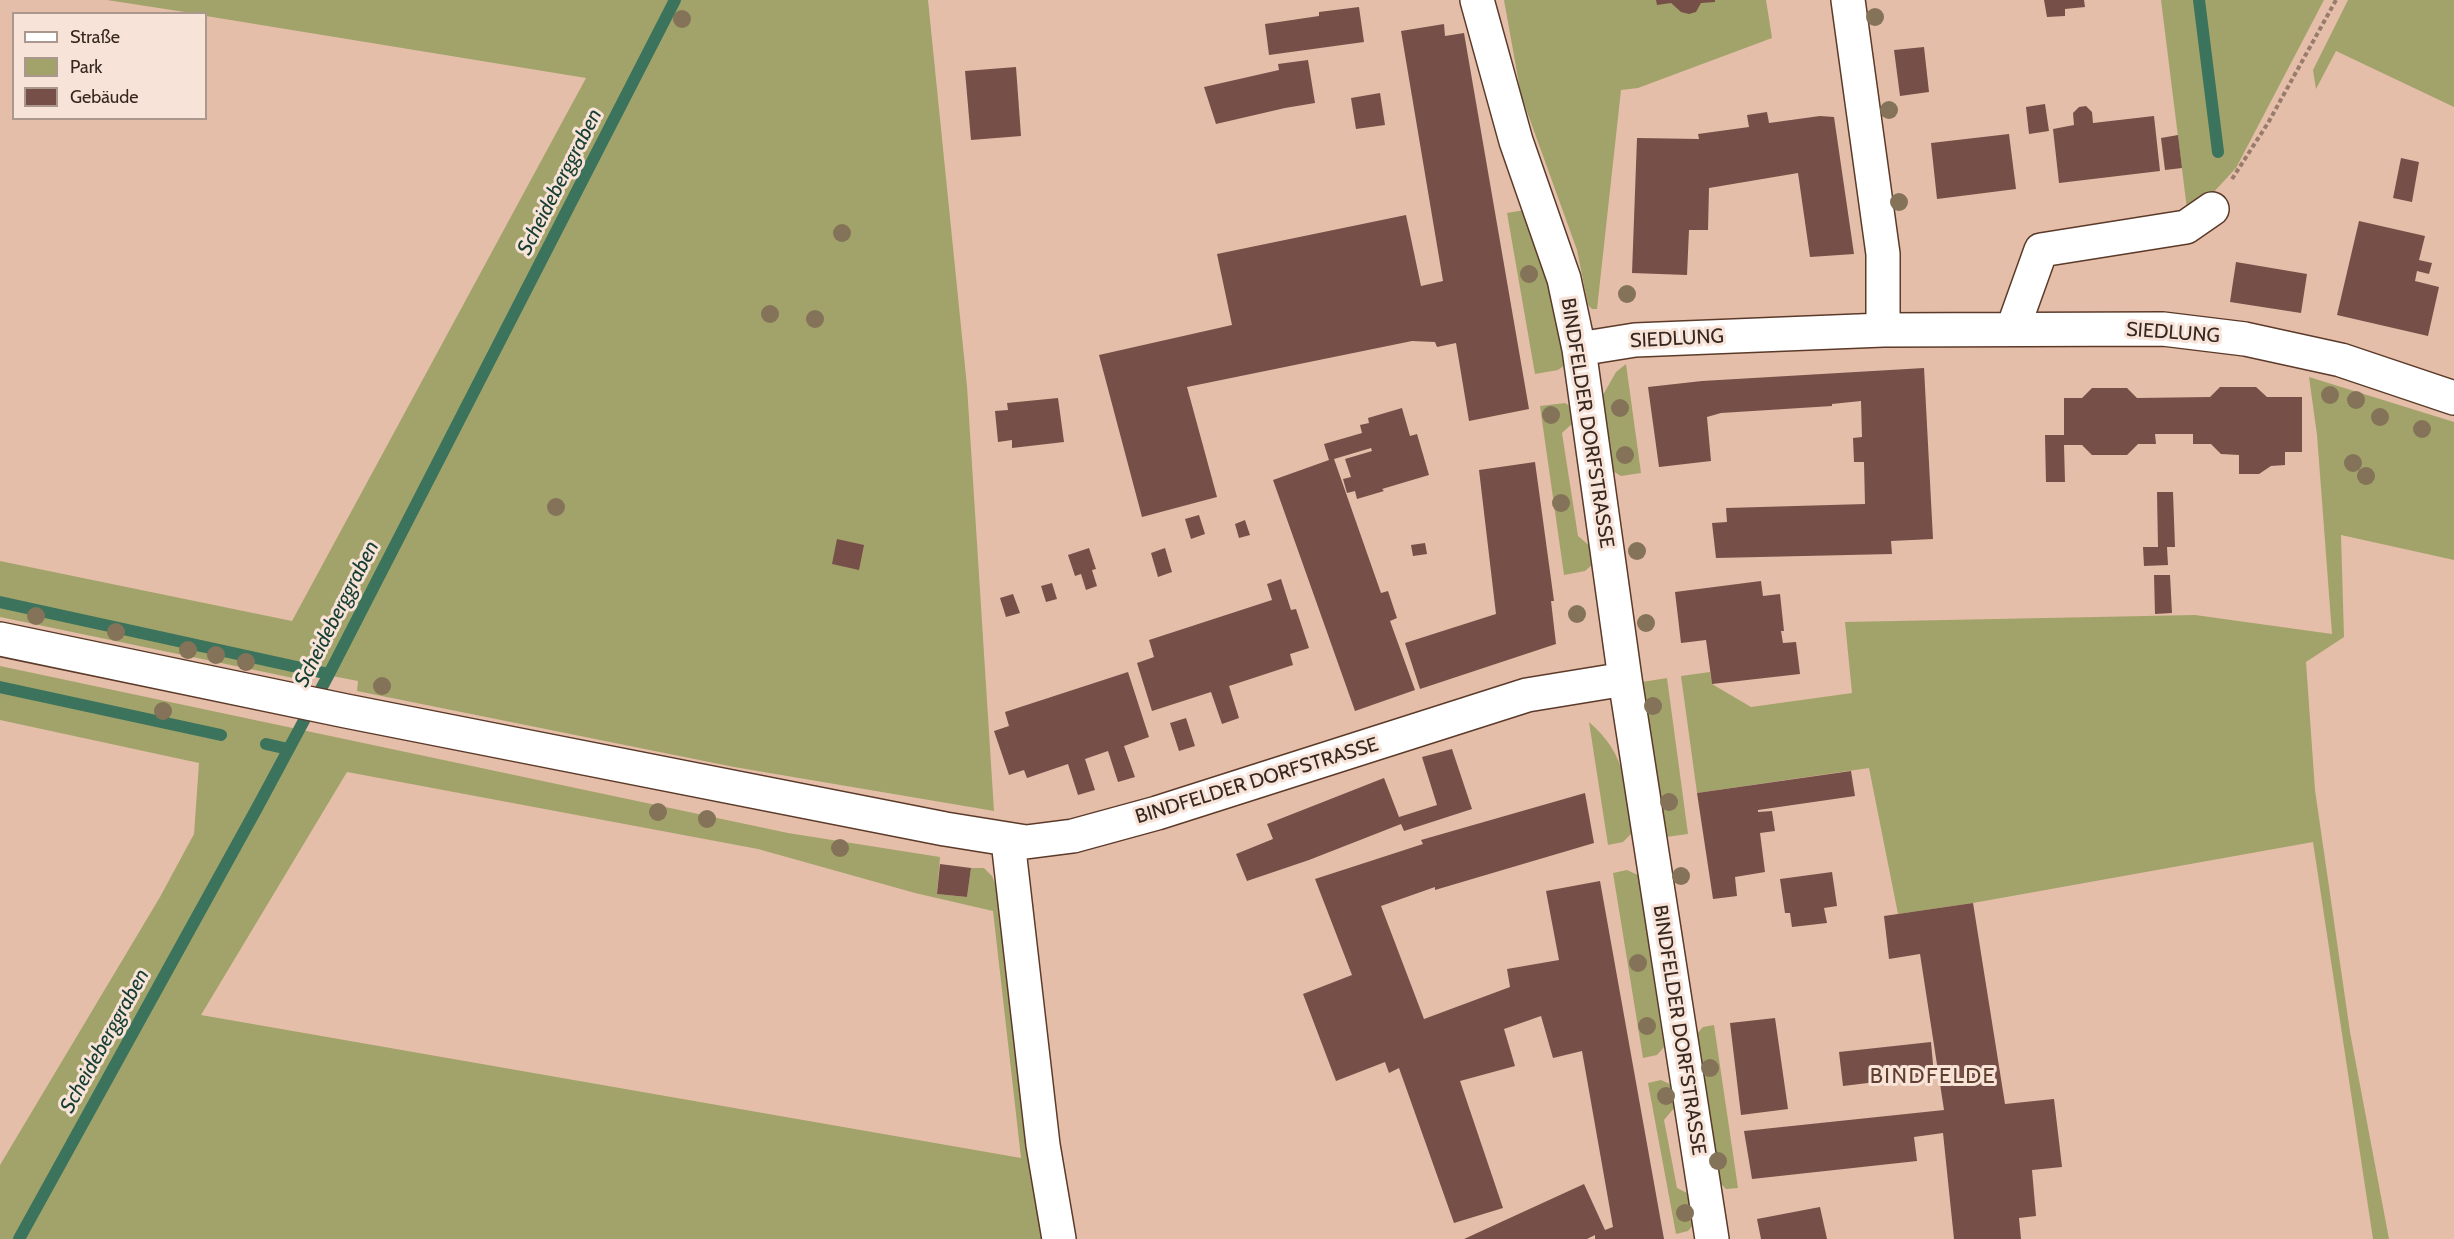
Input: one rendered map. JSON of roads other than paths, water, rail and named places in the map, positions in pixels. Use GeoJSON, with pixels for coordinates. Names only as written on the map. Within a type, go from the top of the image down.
{"type":"FeatureCollection","features":[{"type":"Feature","properties":{"kind":"street","name":"BINDFELDER DORFSTRASSE"},"geometry":{"type":"LineString","coordinates":[[1477,0],[1516,141],[1564,279],[1579,349],[1625,679],[1712,1239]]}},
{"type":"Feature","properties":{"kind":"street"},"geometry":{"type":"LineString","coordinates":[[1848,0],[1883,254],[1883,330]]}},
{"type":"Feature","properties":{"kind":"street"},"geometry":{"type":"LineString","coordinates":[[2013,328],[2041,250],[2186,227],[2212,209]]}},
{"type":"Feature","properties":{"kind":"street","name":"SIEDLUNG"},"geometry":{"type":"LineString","coordinates":[[1579,349],[1635,340],[1883,330],[2163,329],[2245,339],[2341,360],[2454,398]]}},
{"type":"Feature","properties":{"kind":"street","name":"BINDFELDER DORFSTRASSE"},"geometry":{"type":"LineString","coordinates":[[0,639],[345,711],[1017,841],[1073,836],[1157,813],[1527,695],[1625,679]]}},
{"type":"Feature","properties":{"kind":"street"},"geometry":{"type":"LineString","coordinates":[[1017,841],[1044,1145],[1059,1239]]}},
{"type":"Feature","properties":{"kind":"waterway","name":"Scheideberggraben"},"geometry":{"type":"LineString","coordinates":[[19,1239],[329,674],[675,0]]}},
{"type":"Feature","properties":{"kind":"waterway"},"geometry":{"type":"LineString","coordinates":[[2199,0],[2218,152]]}},
{"type":"Feature","properties":{"kind":"waterway"},"geometry":{"type":"LineString","coordinates":[[0,602],[329,674]]}},
{"type":"Feature","properties":{"kind":"waterway"},"geometry":{"type":"LineString","coordinates":[[0,687],[221,735]]}},
{"type":"Feature","properties":{"kind":"waterway"},"geometry":{"type":"LineString","coordinates":[[266,744],[288,749]]}},
{"type":"Feature","properties":{"kind":"district","name":"BINDFELDE"},"geometry":{"type":"Point","coordinates":[1933,1077]}}]}
